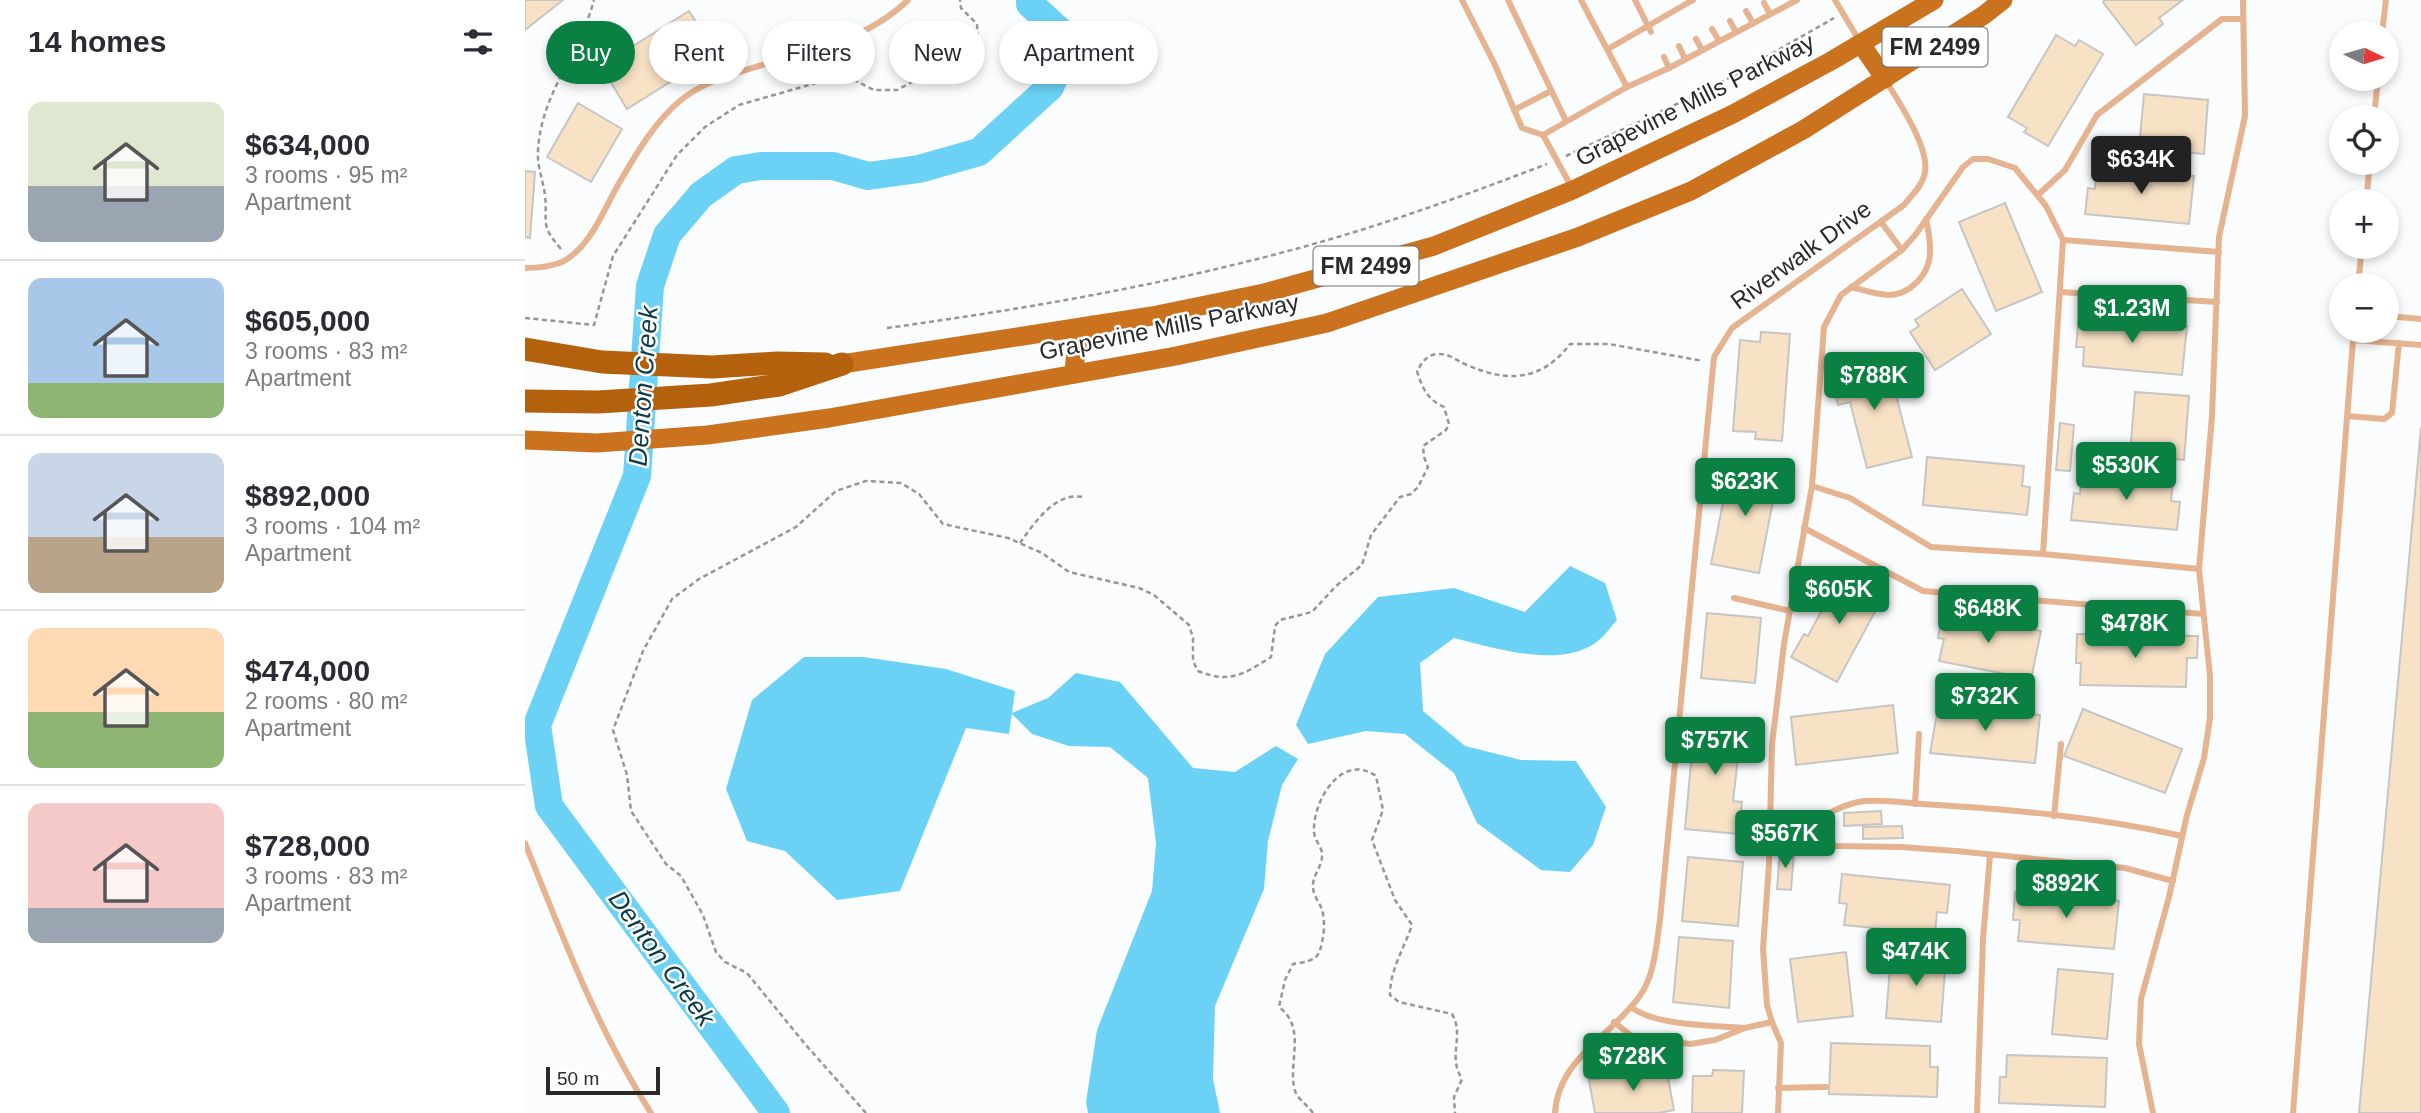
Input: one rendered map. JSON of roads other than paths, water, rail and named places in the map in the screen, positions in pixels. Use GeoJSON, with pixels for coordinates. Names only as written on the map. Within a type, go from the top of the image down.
{"type":"FeatureCollection","features":[{"type":"Feature","properties":{"kind":"highway"},"geometry":{"type":"LineString","coordinates":[[525,349],[602,362],[712,368],[776,363],[842,364]]}},
{"type":"Feature","properties":{"kind":"highway","name":"Grapevine Mills Parkway"},"geometry":{"type":"LineString","coordinates":[[525,401],[598,402],[711,395],[779,385],[842,364]]}},
{"type":"Feature","properties":{"kind":"main road","name":"Grapevine Mills Parkway"},"geometry":{"type":"LineString","coordinates":[[842,364],[1152,316],[1264,293],[1434,246],[1573,190],[1733,114],[1861,44],[1934,0]]}},
{"type":"Feature","properties":{"kind":"main road","name":"Grapevine Mills Parkway"},"geometry":{"type":"LineString","coordinates":[[525,440],[597,443],[708,435],[829,418],[1175,356],[1327,323],[1578,237],[1691,191],[1803,130],[1984,15],[2003,0]]}},
{"type":"Feature","properties":{"kind":"main road"},"geometry":{"type":"LineString","coordinates":[[1861,44],[1885,79]]}},
{"type":"Feature","properties":{"kind":"main road"},"geometry":{"type":"LineString","coordinates":[[1074,374],[1076,348],[1093,325]]}},
{"type":"Feature","properties":{"kind":"lane"},"geometry":{"type":"LineString","coordinates":[[525,268],[542,268],[563,261],[581,246],[648,136],[682,99],[727,75],[846,40],[878,23],[908,0]]}},
{"type":"Feature","properties":{"kind":"lane"},"geometry":{"type":"LineString","coordinates":[[1462,0],[1522,128],[1543,135],[1573,190]]}},
{"type":"Feature","properties":{"kind":"lane"},"geometry":{"type":"LineString","coordinates":[[1508,0],[1566,121]]}},
{"type":"Feature","properties":{"kind":"lane"},"geometry":{"type":"LineString","coordinates":[[1581,0],[1627,88]]}},
{"type":"Feature","properties":{"kind":"lane"},"geometry":{"type":"LineString","coordinates":[[1635,0],[1649,29]]}},
{"type":"Feature","properties":{"kind":"lane"},"geometry":{"type":"LineString","coordinates":[[1543,135],[1627,88],[1770,15],[1784,3],[1797,0]]}},
{"type":"Feature","properties":{"kind":"lane"},"geometry":{"type":"LineString","coordinates":[[1835,0],[1861,44]]}},
{"type":"Feature","properties":{"kind":"lane"},"geometry":{"type":"LineString","coordinates":[[2153,1113],[2139,1044],[2141,999],[2204,758],[2210,718],[2210,676],[2199,569],[2213,416],[2219,237],[2245,116],[2243,0]]}},
{"type":"Feature","properties":{"kind":"lane"},"geometry":{"type":"LineString","coordinates":[[2383,21],[2386,0]]}},
{"type":"Feature","properties":{"kind":"lane"},"geometry":{"type":"LineString","coordinates":[[1608,49],[1696,2]]}},
{"type":"Feature","properties":{"kind":"lane"},"geometry":{"type":"LineString","coordinates":[[1763,3],[1770,15]]}},
{"type":"Feature","properties":{"kind":"lane"},"geometry":{"type":"LineString","coordinates":[[1746,11],[1753,23]]}},
{"type":"Feature","properties":{"kind":"lane"},"geometry":{"type":"LineString","coordinates":[[2038,195],[2065,170],[2097,115],[2222,19],[2243,19]]}},
{"type":"Feature","properties":{"kind":"lane"},"geometry":{"type":"LineString","coordinates":[[1730,20],[1736,32]]}},
{"type":"Feature","properties":{"kind":"lane"},"geometry":{"type":"LineString","coordinates":[[1712,29],[1719,41]]}},
{"type":"Feature","properties":{"kind":"lane"},"geometry":{"type":"LineString","coordinates":[[1696,39],[1702,50]]}},
{"type":"Feature","properties":{"kind":"lane"},"geometry":{"type":"LineString","coordinates":[[1679,46],[1685,59]]}},
{"type":"Feature","properties":{"kind":"lane"},"geometry":{"type":"LineString","coordinates":[[1664,57],[1669,68]]}},
{"type":"Feature","properties":{"kind":"lane","name":"Riverwalk Drive"},"geometry":{"type":"LineString","coordinates":[[1555,1113],[1565,1078],[1581,1055],[1640,996],[1653,970],[1714,357],[1732,328],[1905,205],[1920,186],[1926,170],[1917,134],[1885,79]]}},
{"type":"Feature","properties":{"kind":"lane"},"geometry":{"type":"LineString","coordinates":[[1514,110],[1551,91]]}},
{"type":"Feature","properties":{"kind":"lane"},"geometry":{"type":"LineString","coordinates":[[1778,1113],[1781,1043],[1767,1005],[1763,949],[1769,864],[1772,745],[1790,611],[1812,486],[1824,327],[1841,295],[1902,250],[1963,167],[1973,159],[1988,159],[2015,168],[2038,195],[2063,240],[2043,554]]}},
{"type":"Feature","properties":{"kind":"lane"},"geometry":{"type":"LineString","coordinates":[[1851,287],[1890,295],[1904,292],[1920,280],[1930,263],[1932,244],[1926,219]]}},
{"type":"Feature","properties":{"kind":"lane"},"geometry":{"type":"LineString","coordinates":[[1881,222],[1902,250]]}},
{"type":"Feature","properties":{"kind":"lane"},"geometry":{"type":"LineString","coordinates":[[2063,240],[2219,252]]}},
{"type":"Feature","properties":{"kind":"lane"},"geometry":{"type":"LineString","coordinates":[[2061,292],[2217,302]]}},
{"type":"Feature","properties":{"kind":"lane"},"geometry":{"type":"LineString","coordinates":[[2399,317],[2421,319]]}},
{"type":"Feature","properties":{"kind":"lane"},"geometry":{"type":"LineString","coordinates":[[2293,1113],[2353,343]]}},
{"type":"Feature","properties":{"kind":"lane"},"geometry":{"type":"LineString","coordinates":[[2347,416],[2384,419],[2392,413],[2399,343],[2421,345]]}},
{"type":"Feature","properties":{"kind":"lane"},"geometry":{"type":"LineString","coordinates":[[1812,486],[1850,498],[1931,547],[2043,554],[2199,569]]}},
{"type":"Feature","properties":{"kind":"lane"},"geometry":{"type":"LineString","coordinates":[[1804,528],[1923,591],[2203,614]]}},
{"type":"Feature","properties":{"kind":"lane"},"geometry":{"type":"LineString","coordinates":[[1734,598],[1790,611]]}},
{"type":"Feature","properties":{"kind":"lane"},"geometry":{"type":"LineString","coordinates":[[1915,804],[1919,734]]}},
{"type":"Feature","properties":{"kind":"lane"},"geometry":{"type":"LineString","coordinates":[[2054,816],[2061,744]]}},
{"type":"Feature","properties":{"kind":"lane"},"geometry":{"type":"LineString","coordinates":[[1802,832],[1830,812],[1861,801],[1966,806],[2135,825],[2182,836]]}},
{"type":"Feature","properties":{"kind":"lane"},"geometry":{"type":"LineString","coordinates":[[1769,828],[1802,832],[1836,846],[1901,847],[2125,868],[2173,881]]}},
{"type":"Feature","properties":{"kind":"lane"},"geometry":{"type":"LineString","coordinates":[[525,843],[582,984],[610,1042],[651,1113]]}},
{"type":"Feature","properties":{"kind":"lane"},"geometry":{"type":"LineString","coordinates":[[1977,1113],[1982,951],[1990,855]]}},
{"type":"Feature","properties":{"kind":"lane"},"geometry":{"type":"LineString","coordinates":[[1631,1007],[1640,1014],[1661,1019],[1745,1028]]}},
{"type":"Feature","properties":{"kind":"lane"},"geometry":{"type":"LineString","coordinates":[[1614,1022],[1633,1037],[1690,1044],[1715,1040],[1745,1028],[1772,1022]]}},
{"type":"Feature","properties":{"kind":"lane"},"geometry":{"type":"LineString","coordinates":[[1778,1088],[1826,1087]]}},
{"type":"Feature","properties":{"kind":"water"},"geometry":{"type":"Polygon","coordinates":[[[1570,566],[1605,583],[1617,620],[1594,644],[1562,655],[1544,655],[1506,651],[1454,638],[1420,663],[1423,711],[1465,746],[1521,760],[1576,761],[1606,807],[1593,845],[1570,872],[1541,870],[1477,823],[1454,773],[1405,734],[1366,731],[1308,744],[1296,725],[1325,654],[1378,597],[1454,588],[1525,612],[1570,566]]]}},
{"type":"Feature","properties":{"kind":"water"},"geometry":{"type":"Polygon","coordinates":[[[804,657],[863,657],[946,669],[1015,691],[1012,713],[1048,698],[1076,673],[1120,682],[1193,768],[1235,772],[1276,746],[1298,759],[1282,785],[1268,841],[1264,889],[1215,1006],[1213,1079],[1220,1113],[1088,1113],[1086,1102],[1097,1030],[1152,891],[1156,843],[1148,778],[1110,747],[1069,746],[1032,734],[1012,714],[1009,734],[966,728],[900,891],[837,900],[785,851],[747,841],[726,789],[752,700],[804,657]]]}},
{"type":"Feature","properties":{"kind":"waterway","name":"Denton Creek"},"geometry":{"type":"LineString","coordinates":[[776,1113],[549,806],[537,725],[637,476],[650,286],[667,235],[701,195],[736,170],[761,166],[833,166],[868,176],[919,169],[979,152],[1050,87],[1064,55],[1063,34],[1030,4],[1030,0]]}}]}
